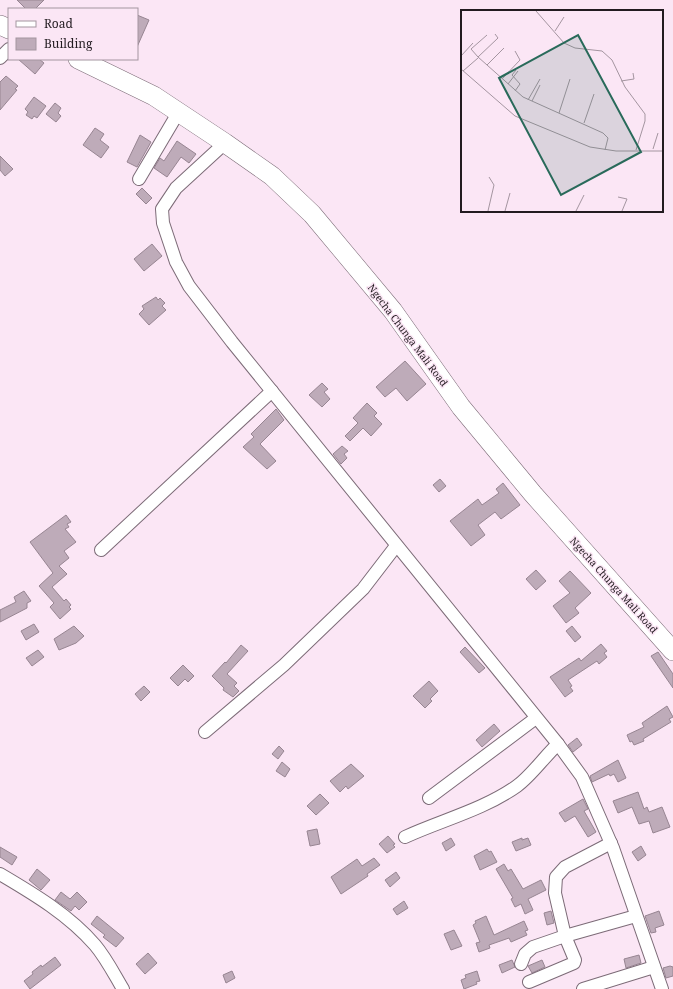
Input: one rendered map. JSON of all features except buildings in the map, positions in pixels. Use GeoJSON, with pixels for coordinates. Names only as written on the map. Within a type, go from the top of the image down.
{"type":"FeatureCollection","features":[{"type":"Feature","properties":{"kind":"main road","name":"Ngecha Chunga Mali Road"},"geometry":{"type":"LineString","coordinates":[[80,60],[154,96],[272,176],[312,214],[393,311],[461,406],[504,459],[533,494],[673,651]]}},
{"type":"Feature","properties":{"kind":"street"},"geometry":{"type":"LineString","coordinates":[[0,58],[8,50]]}},
{"type":"Feature","properties":{"kind":"street"},"geometry":{"type":"LineString","coordinates":[[139,180],[178,112]]}},
{"type":"Feature","properties":{"kind":"street"},"geometry":{"type":"LineString","coordinates":[[225,144],[176,188],[167,199],[162,210],[163,223],[176,262],[189,286],[396,546],[558,744],[582,777],[611,843],[662,989]]}},
{"type":"Feature","properties":{"kind":"street"},"geometry":{"type":"LineString","coordinates":[[101,550],[272,391]]}},
{"type":"Feature","properties":{"kind":"street"},"geometry":{"type":"LineString","coordinates":[[205,732],[284,665],[357,594],[396,546]]}},
{"type":"Feature","properties":{"kind":"street"},"geometry":{"type":"LineString","coordinates":[[429,798],[536,718]]}},
{"type":"Feature","properties":{"kind":"street"},"geometry":{"type":"LineString","coordinates":[[405,837],[431,825],[466,813],[517,785],[558,744]]}},
{"type":"Feature","properties":{"kind":"street"},"geometry":{"type":"LineString","coordinates":[[528,982],[574,963],[575,960],[565,936],[554,893],[556,877],[565,867],[611,843]]}},
{"type":"Feature","properties":{"kind":"street"},"geometry":{"type":"LineString","coordinates":[[0,874],[28,890],[68,919],[95,946],[123,989]]}},
{"type":"Feature","properties":{"kind":"street"},"geometry":{"type":"LineString","coordinates":[[521,964],[525,954],[533,947],[565,936],[636,916]]}},
{"type":"Feature","properties":{"kind":"street"},"geometry":{"type":"LineString","coordinates":[[583,989],[654,967]]}}]}
